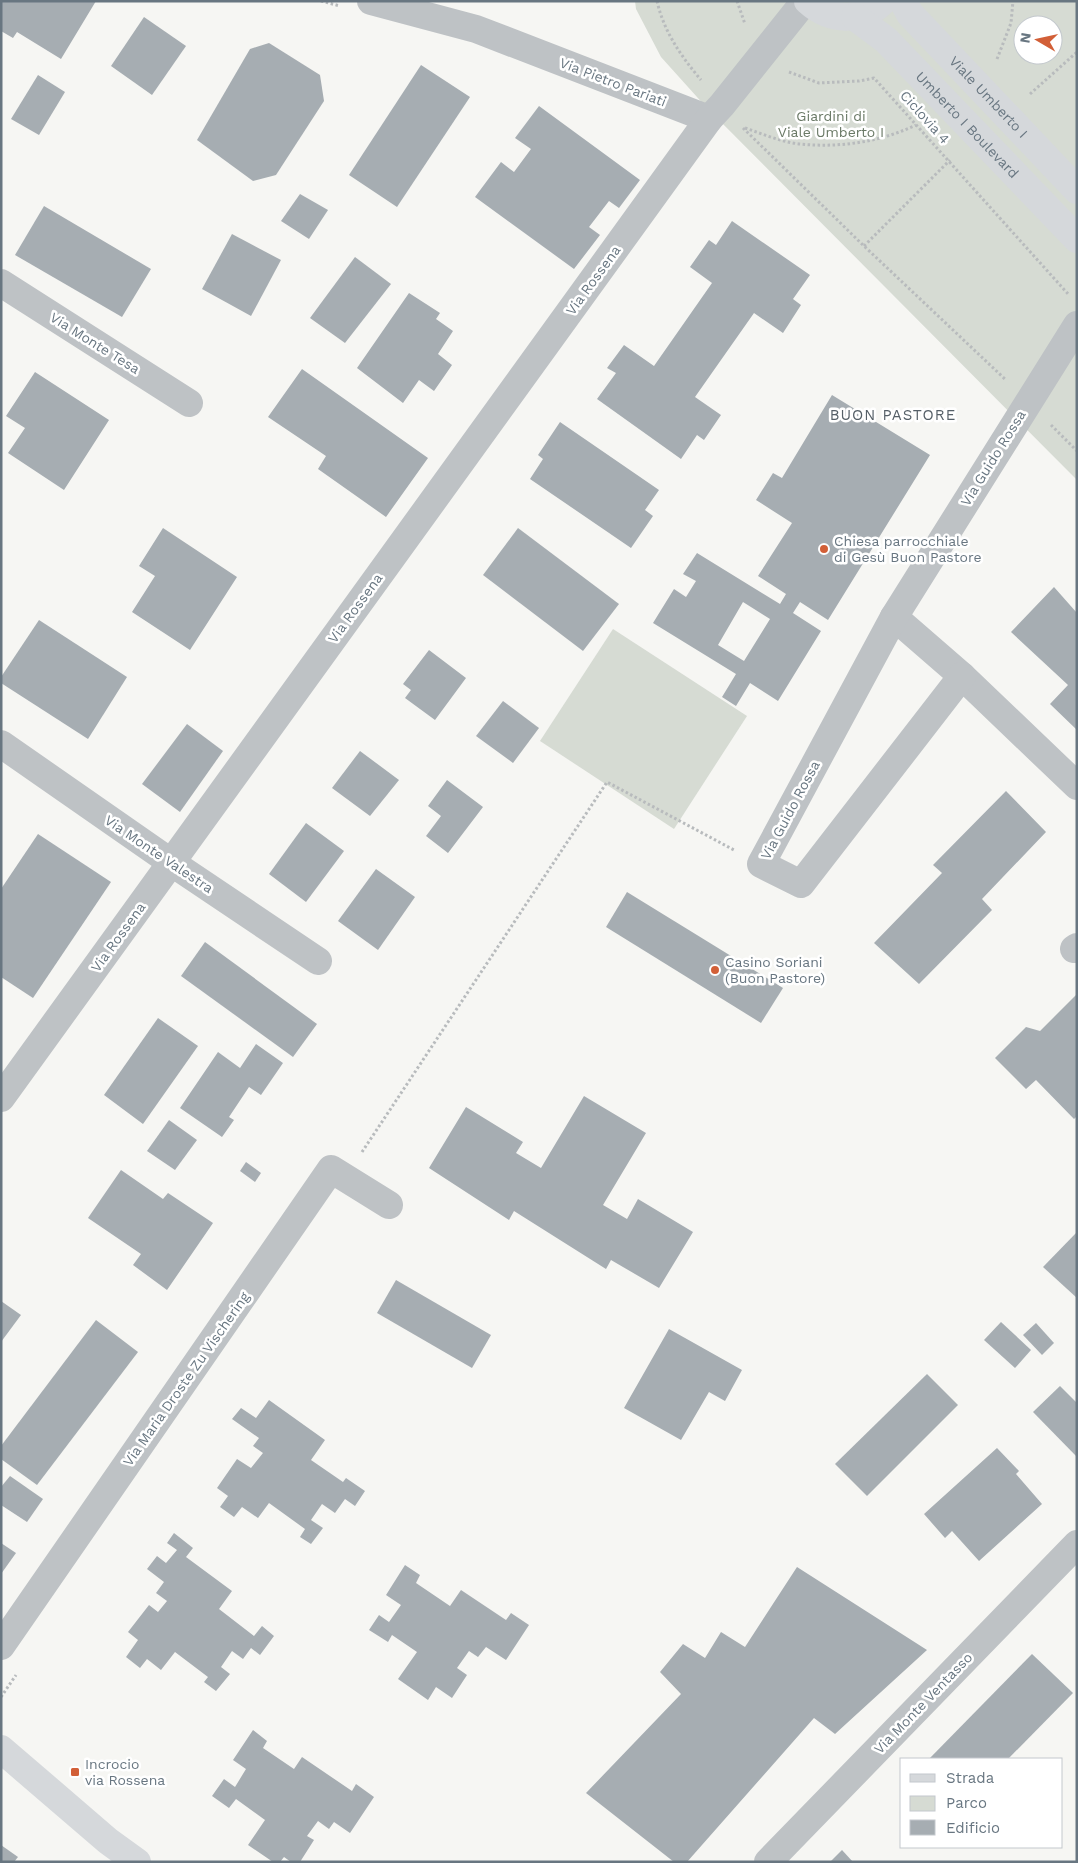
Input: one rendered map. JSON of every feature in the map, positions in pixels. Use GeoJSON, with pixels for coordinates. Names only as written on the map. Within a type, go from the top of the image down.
{"type":"FeatureCollection","features":[{"type":"Feature","properties":{"kind":"main road"},"geometry":{"type":"LineString","coordinates":[[806,1],[828,15],[841,17],[855,17],[868,13],[883,1]]}},
{"type":"Feature","properties":{"kind":"main road","name":"Viale Umberto I"},"geometry":{"type":"LineString","coordinates":[[903,1],[910,14],[1077,190]]}},
{"type":"Feature","properties":{"kind":"main road","name":"Umberto I Boulevard"},"geometry":{"type":"LineString","coordinates":[[855,17],[886,40],[1077,239]]}},
{"type":"Feature","properties":{"kind":"main road"},"geometry":{"type":"LineString","coordinates":[[1,1749],[108,1841],[137,1862]]}},
{"type":"Feature","properties":{"kind":"street","name":"Via Pietro Pariati"},"geometry":{"type":"LineString","coordinates":[[371,1],[476,29],[716,112]]}},
{"type":"Feature","properties":{"kind":"street"},"geometry":{"type":"LineString","coordinates":[[716,112],[806,1]]}},
{"type":"Feature","properties":{"kind":"street","name":"Via Rossena"},"geometry":{"type":"LineString","coordinates":[[1,1098],[716,112]]}},
{"type":"Feature","properties":{"kind":"street","name":"Via Monte Tesa"},"geometry":{"type":"LineString","coordinates":[[1,283],[189,403]]}},
{"type":"Feature","properties":{"kind":"street","name":"Via Guido Rossa"},"geometry":{"type":"LineString","coordinates":[[962,676],[801,884],[760,864],[894,616],[1077,325]]}},
{"type":"Feature","properties":{"kind":"street"},"geometry":{"type":"LineString","coordinates":[[894,616],[962,676],[1077,786]]}},
{"type":"Feature","properties":{"kind":"street","name":"Via Monte Valestra"},"geometry":{"type":"LineString","coordinates":[[1,744],[172,863],[318,961]]}},
{"type":"Feature","properties":{"kind":"street","name":"Via Maria Droste Zu Vischering"},"geometry":{"type":"LineString","coordinates":[[1,1646],[331,1169],[389,1205]]}},
{"type":"Feature","properties":{"kind":"street","name":"Via Monte Ventasso"},"geometry":{"type":"LineString","coordinates":[[768,1862],[1077,1544]]}},
{"type":"Feature","properties":{"kind":"path"},"geometry":{"type":"LineString","coordinates":[[657,1],[661,19],[682,58],[716,112],[743,128],[864,246],[1028,401],[1077,451]]}},
{"type":"Feature","properties":{"kind":"path","name":"Ciclovia 4"},"geometry":{"type":"LineString","coordinates":[[737,1],[747,31],[783,70],[819,83],[859,81],[874,78],[950,160],[1070,296]]}},
{"type":"Feature","properties":{"kind":"path"},"geometry":{"type":"LineString","coordinates":[[996,62],[1011,23],[1013,1]]}},
{"type":"Feature","properties":{"kind":"path"},"geometry":{"type":"LineString","coordinates":[[1026,97],[1077,52]]}},
{"type":"Feature","properties":{"kind":"path"},"geometry":{"type":"LineString","coordinates":[[743,128],[799,144],[831,145],[863,142],[896,135],[916,125]]}},
{"type":"Feature","properties":{"kind":"path"},"geometry":{"type":"LineString","coordinates":[[864,246],[950,160]]}},
{"type":"Feature","properties":{"kind":"green space","name":"Giardini di Viale Umberto I"},"geometry":{"type":"Polygon","coordinates":[[[635,1],[1077,1],[1077,480],[706,107],[661,57],[636,9],[635,1]]]}},
{"type":"Feature","properties":{"kind":"green space"},"geometry":{"type":"Polygon","coordinates":[[[613,629],[747,716],[674,829],[540,741],[613,629]]]}},
{"type":"Feature","properties":{"kind":"building"},"geometry":{"type":"Polygon","coordinates":[[[1,1],[96,1],[61,59],[17,32],[13,38],[1,31],[1,1]]]}},
{"type":"Feature","properties":{"kind":"building"},"geometry":{"type":"Polygon","coordinates":[[[144,17],[186,46],[152,95],[111,66],[144,17]]]}},
{"type":"Feature","properties":{"kind":"building"},"geometry":{"type":"Polygon","coordinates":[[[269,43],[320,75],[324,101],[276,175],[253,181],[197,140],[250,49],[269,43]]]}},
{"type":"Feature","properties":{"kind":"building"},"geometry":{"type":"Polygon","coordinates":[[[421,65],[470,97],[397,207],[349,175],[421,65]]]}},
{"type":"Feature","properties":{"kind":"building"},"geometry":{"type":"Polygon","coordinates":[[[38,75],[65,92],[39,135],[11,119],[38,75]]]}},
{"type":"Feature","properties":{"kind":"building"},"geometry":{"type":"Polygon","coordinates":[[[539,106],[640,180],[619,208],[609,201],[589,227],[600,235],[574,269],[475,197],[501,162],[514,172],[531,149],[515,138],[539,106]]]}},
{"type":"Feature","properties":{"kind":"building"},"geometry":{"type":"Polygon","coordinates":[[[300,194],[328,210],[309,239],[281,221],[300,194]]]}},
{"type":"Feature","properties":{"kind":"building"},"geometry":{"type":"Polygon","coordinates":[[[44,206],[151,269],[122,317],[15,255],[44,206]]]}},
{"type":"Feature","properties":{"kind":"building"},"geometry":{"type":"Polygon","coordinates":[[[732,221],[810,275],[793,299],[801,305],[783,333],[754,313],[695,397],[721,415],[704,440],[697,435],[681,459],[597,399],[616,373],[607,368],[624,345],[654,366],[712,283],[690,267],[709,240],[716,245],[732,221]]]}},
{"type":"Feature","properties":{"kind":"building"},"geometry":{"type":"Polygon","coordinates":[[[232,234],[281,260],[251,316],[202,289],[232,234]]]}},
{"type":"Feature","properties":{"kind":"building"},"geometry":{"type":"Polygon","coordinates":[[[355,257],[391,284],[345,343],[310,318],[355,257]]]}},
{"type":"Feature","properties":{"kind":"building"},"geometry":{"type":"Polygon","coordinates":[[[409,293],[440,313],[436,319],[453,331],[438,354],[452,365],[434,391],[419,380],[403,403],[357,368],[409,293]]]}},
{"type":"Feature","properties":{"kind":"building"},"geometry":{"type":"Polygon","coordinates":[[[302,369],[428,458],[386,517],[318,469],[326,456],[268,417],[302,369]]]}},
{"type":"Feature","properties":{"kind":"building"},"geometry":{"type":"Polygon","coordinates":[[[35,372],[109,420],[64,490],[8,453],[25,428],[6,416],[35,372]]]}},
{"type":"Feature","properties":{"kind":"building","name":"Chiesa parrocchiale di Gesù Buon Pastore"},"geometry":{"type":"Polygon","coordinates":[[[832,395],[930,455],[828,620],[800,602],[793,613],[821,631],[778,701],[750,683],[736,706],[722,697],[736,674],[653,623],[674,589],[686,597],[696,581],[683,574],[697,553],[780,604],[786,594],[758,576],[792,523],[756,500],[773,473],[782,478],[832,395]],[[743,602],[718,645],[744,661],[770,619],[743,602]]]}},
{"type":"Feature","properties":{"kind":"building"},"geometry":{"type":"Polygon","coordinates":[[[560,422],[659,490],[645,510],[653,516],[631,548],[530,479],[543,459],[538,455],[560,422]]]}},
{"type":"Feature","properties":{"kind":"building"},"geometry":{"type":"Polygon","coordinates":[[[163,528],[237,577],[190,650],[132,612],[155,576],[139,566],[163,528]]]}},
{"type":"Feature","properties":{"kind":"building"},"geometry":{"type":"Polygon","coordinates":[[[518,528],[619,604],[583,651],[483,575],[518,528]]]}},
{"type":"Feature","properties":{"kind":"building"},"geometry":{"type":"Polygon","coordinates":[[[1054,587],[1077,613],[1077,730],[1050,704],[1068,685],[1011,632],[1054,587]]]}},
{"type":"Feature","properties":{"kind":"building"},"geometry":{"type":"Polygon","coordinates":[[[39,620],[127,677],[88,739],[1,683],[1,677],[39,620]]]}},
{"type":"Feature","properties":{"kind":"building"},"geometry":{"type":"Polygon","coordinates":[[[429,650],[466,678],[435,720],[405,698],[411,690],[403,684],[429,650]]]}},
{"type":"Feature","properties":{"kind":"building"},"geometry":{"type":"Polygon","coordinates":[[[503,701],[539,728],[513,763],[476,736],[503,701]]]}},
{"type":"Feature","properties":{"kind":"building"},"geometry":{"type":"Polygon","coordinates":[[[187,724],[223,751],[180,812],[142,784],[187,724]]]}},
{"type":"Feature","properties":{"kind":"building"},"geometry":{"type":"Polygon","coordinates":[[[360,751],[399,780],[370,816],[332,788],[360,751]]]}},
{"type":"Feature","properties":{"kind":"building"},"geometry":{"type":"Polygon","coordinates":[[[447,780],[483,807],[448,853],[426,836],[441,816],[428,806],[447,780]]]}},
{"type":"Feature","properties":{"kind":"building"},"geometry":{"type":"Polygon","coordinates":[[[1006,791],[1046,832],[982,899],[992,910],[919,984],[874,943],[942,873],[933,865],[1006,791]]]}},
{"type":"Feature","properties":{"kind":"building"},"geometry":{"type":"Polygon","coordinates":[[[306,823],[344,851],[306,902],[269,874],[306,823]]]}},
{"type":"Feature","properties":{"kind":"building"},"geometry":{"type":"Polygon","coordinates":[[[38,834],[111,882],[33,998],[1,977],[1,889],[38,834]]]}},
{"type":"Feature","properties":{"kind":"building"},"geometry":{"type":"Polygon","coordinates":[[[376,869],[415,897],[378,950],[338,921],[376,869]]]}},
{"type":"Feature","properties":{"kind":"building","name":"Casino Soriani (Buon Pastore)"},"geometry":{"type":"Polygon","coordinates":[[[627,892],[783,988],[761,1023],[606,927],[627,892]]]}},
{"type":"Feature","properties":{"kind":"building"},"geometry":{"type":"Polygon","coordinates":[[[205,942],[317,1024],[293,1057],[181,976],[205,942]]]}},
{"type":"Feature","properties":{"kind":"building"},"geometry":{"type":"Polygon","coordinates":[[[1077,994],[1077,1116],[1074,1119],[1036,1080],[1026,1089],[995,1058],[1026,1027],[1040,1031],[1077,994]]]}},
{"type":"Feature","properties":{"kind":"building"},"geometry":{"type":"Polygon","coordinates":[[[158,1018],[198,1046],[143,1124],[104,1095],[158,1018]]]}},
{"type":"Feature","properties":{"kind":"building"},"geometry":{"type":"Polygon","coordinates":[[[256,1044],[283,1063],[261,1095],[249,1087],[229,1117],[234,1120],[222,1137],[180,1108],[218,1052],[240,1068],[256,1044]]]}},
{"type":"Feature","properties":{"kind":"building"},"geometry":{"type":"Polygon","coordinates":[[[584,1096],[646,1133],[603,1205],[627,1219],[638,1199],[693,1232],[659,1288],[611,1260],[606,1269],[514,1211],[509,1220],[429,1168],[466,1107],[523,1142],[516,1153],[541,1168],[584,1096]]]}},
{"type":"Feature","properties":{"kind":"building"},"geometry":{"type":"Polygon","coordinates":[[[169,1120],[197,1140],[175,1170],[147,1151],[169,1120]]]}},
{"type":"Feature","properties":{"kind":"building"},"geometry":{"type":"Polygon","coordinates":[[[246,1162],[261,1173],[255,1182],[240,1171],[246,1162]]]}},
{"type":"Feature","properties":{"kind":"building"},"geometry":{"type":"Polygon","coordinates":[[[121,1170],[163,1199],[168,1193],[213,1223],[167,1290],[133,1265],[141,1254],[88,1218],[121,1170]]]}},
{"type":"Feature","properties":{"kind":"building"},"geometry":{"type":"Polygon","coordinates":[[[1077,1232],[1077,1298],[1043,1267],[1077,1232]]]}},
{"type":"Feature","properties":{"kind":"building"},"geometry":{"type":"Polygon","coordinates":[[[396,1280],[491,1335],[472,1368],[377,1313],[396,1280]]]}},
{"type":"Feature","properties":{"kind":"building"},"geometry":{"type":"Polygon","coordinates":[[[1,1301],[21,1315],[1,1342],[1,1301]]]}},
{"type":"Feature","properties":{"kind":"building"},"geometry":{"type":"Polygon","coordinates":[[[96,1320],[138,1352],[37,1485],[1,1459],[1,1446],[96,1320]]]}},
{"type":"Feature","properties":{"kind":"building"},"geometry":{"type":"Polygon","coordinates":[[[1001,1322],[1031,1350],[1015,1368],[984,1340],[1001,1322]]]}},
{"type":"Feature","properties":{"kind":"building"},"geometry":{"type":"Polygon","coordinates":[[[1036,1323],[1054,1343],[1042,1355],[1023,1335],[1036,1323]]]}},
{"type":"Feature","properties":{"kind":"building"},"geometry":{"type":"Polygon","coordinates":[[[669,1329],[742,1370],[725,1401],[709,1392],[681,1440],[624,1408],[669,1329]]]}},
{"type":"Feature","properties":{"kind":"building"},"geometry":{"type":"Polygon","coordinates":[[[927,1374],[958,1405],[867,1496],[835,1464],[927,1374]]]}},
{"type":"Feature","properties":{"kind":"building"},"geometry":{"type":"Polygon","coordinates":[[[1060,1386],[1077,1403],[1077,1457],[1033,1412],[1060,1386]]]}},
{"type":"Feature","properties":{"kind":"building"},"geometry":{"type":"Polygon","coordinates":[[[269,1400],[325,1440],[311,1460],[343,1482],[346,1478],[365,1491],[355,1506],[345,1499],[335,1513],[322,1504],[311,1520],[323,1528],[311,1544],[300,1537],[305,1529],[269,1503],[258,1518],[242,1507],[234,1517],[220,1507],[228,1496],[217,1488],[237,1459],[251,1468],[263,1453],[253,1446],[259,1438],[232,1419],[241,1408],[256,1418],[269,1400]]]}},
{"type":"Feature","properties":{"kind":"building"},"geometry":{"type":"Polygon","coordinates":[[[997,1448],[1019,1471],[1016,1474],[1042,1504],[979,1561],[952,1531],[945,1538],[924,1514],[997,1448]]]}},
{"type":"Feature","properties":{"kind":"building"},"geometry":{"type":"Polygon","coordinates":[[[10,1476],[43,1499],[27,1522],[1,1505],[1,1487],[10,1476]]]}},
{"type":"Feature","properties":{"kind":"building"},"geometry":{"type":"Polygon","coordinates":[[[174,1533],[193,1548],[186,1557],[232,1591],[219,1609],[254,1636],[262,1626],[274,1636],[260,1655],[251,1648],[243,1659],[232,1651],[221,1667],[230,1674],[216,1691],[204,1682],[208,1677],[175,1652],[161,1670],[147,1659],[140,1668],[126,1657],[138,1640],[128,1632],[149,1605],[158,1612],[167,1601],[156,1593],[164,1582],[147,1569],[157,1556],[166,1563],[177,1550],[167,1543],[174,1533]]]}},
{"type":"Feature","properties":{"kind":"building"},"geometry":{"type":"Polygon","coordinates":[[[1,1543],[16,1553],[1,1574],[1,1543]]]}},
{"type":"Feature","properties":{"kind":"building"},"geometry":{"type":"Polygon","coordinates":[[[405,1565],[420,1575],[416,1583],[450,1606],[461,1590],[506,1620],[511,1613],[529,1625],[506,1660],[486,1647],[478,1657],[469,1651],[457,1668],[467,1675],[452,1698],[436,1687],[428,1700],[398,1679],[417,1652],[392,1635],[388,1642],[369,1630],[379,1615],[389,1622],[401,1605],[386,1595],[405,1565]]]}},
{"type":"Feature","properties":{"kind":"building"},"geometry":{"type":"Polygon","coordinates":[[[797,1567],[927,1650],[835,1734],[814,1718],[687,1862],[674,1862],[586,1793],[681,1694],[660,1672],[683,1644],[705,1658],[721,1632],[745,1647],[797,1567]]]}},
{"type":"Feature","properties":{"kind":"building"},"geometry":{"type":"Polygon","coordinates":[[[1032,1654],[1073,1693],[1009,1758],[930,1758],[1032,1654]]]}},
{"type":"Feature","properties":{"kind":"building"},"geometry":{"type":"Polygon","coordinates":[[[253,1730],[267,1741],[263,1748],[294,1769],[302,1757],[352,1791],[356,1784],[374,1797],[350,1833],[334,1822],[329,1829],[318,1821],[307,1836],[314,1840],[300,1862],[291,1862],[284,1857],[280,1862],[273,1862],[248,1845],[265,1820],[236,1799],[229,1808],[212,1796],[224,1779],[235,1787],[246,1769],[233,1760],[253,1730]]]}},
{"type":"Feature","properties":{"kind":"building"},"geometry":{"type":"Polygon","coordinates":[[[1,1845],[18,1857],[14,1862],[1,1862],[1,1845]]]}},
{"type":"Feature","properties":{"kind":"building"},"geometry":{"type":"Polygon","coordinates":[[[842,1850],[853,1862],[830,1862],[842,1850]]]}},
{"type":"Feature","properties":{"kind":"place","name":"Chiesa parrocchiale di Gesù Buon Pastore"},"geometry":{"type":"Point","coordinates":[824,549]}},
{"type":"Feature","properties":{"kind":"place","name":"Casino Soriani (Buon Pastore)"},"geometry":{"type":"Point","coordinates":[715,970]}},
{"type":"Feature","properties":{"kind":"place","name":"Incrocio via Rossena"},"geometry":{"type":"Point","coordinates":[75,1772]}},
{"type":"Feature","properties":{"kind":"district","name":"BUON PASTORE"},"geometry":{"type":"Point","coordinates":[893,415]}}]}
